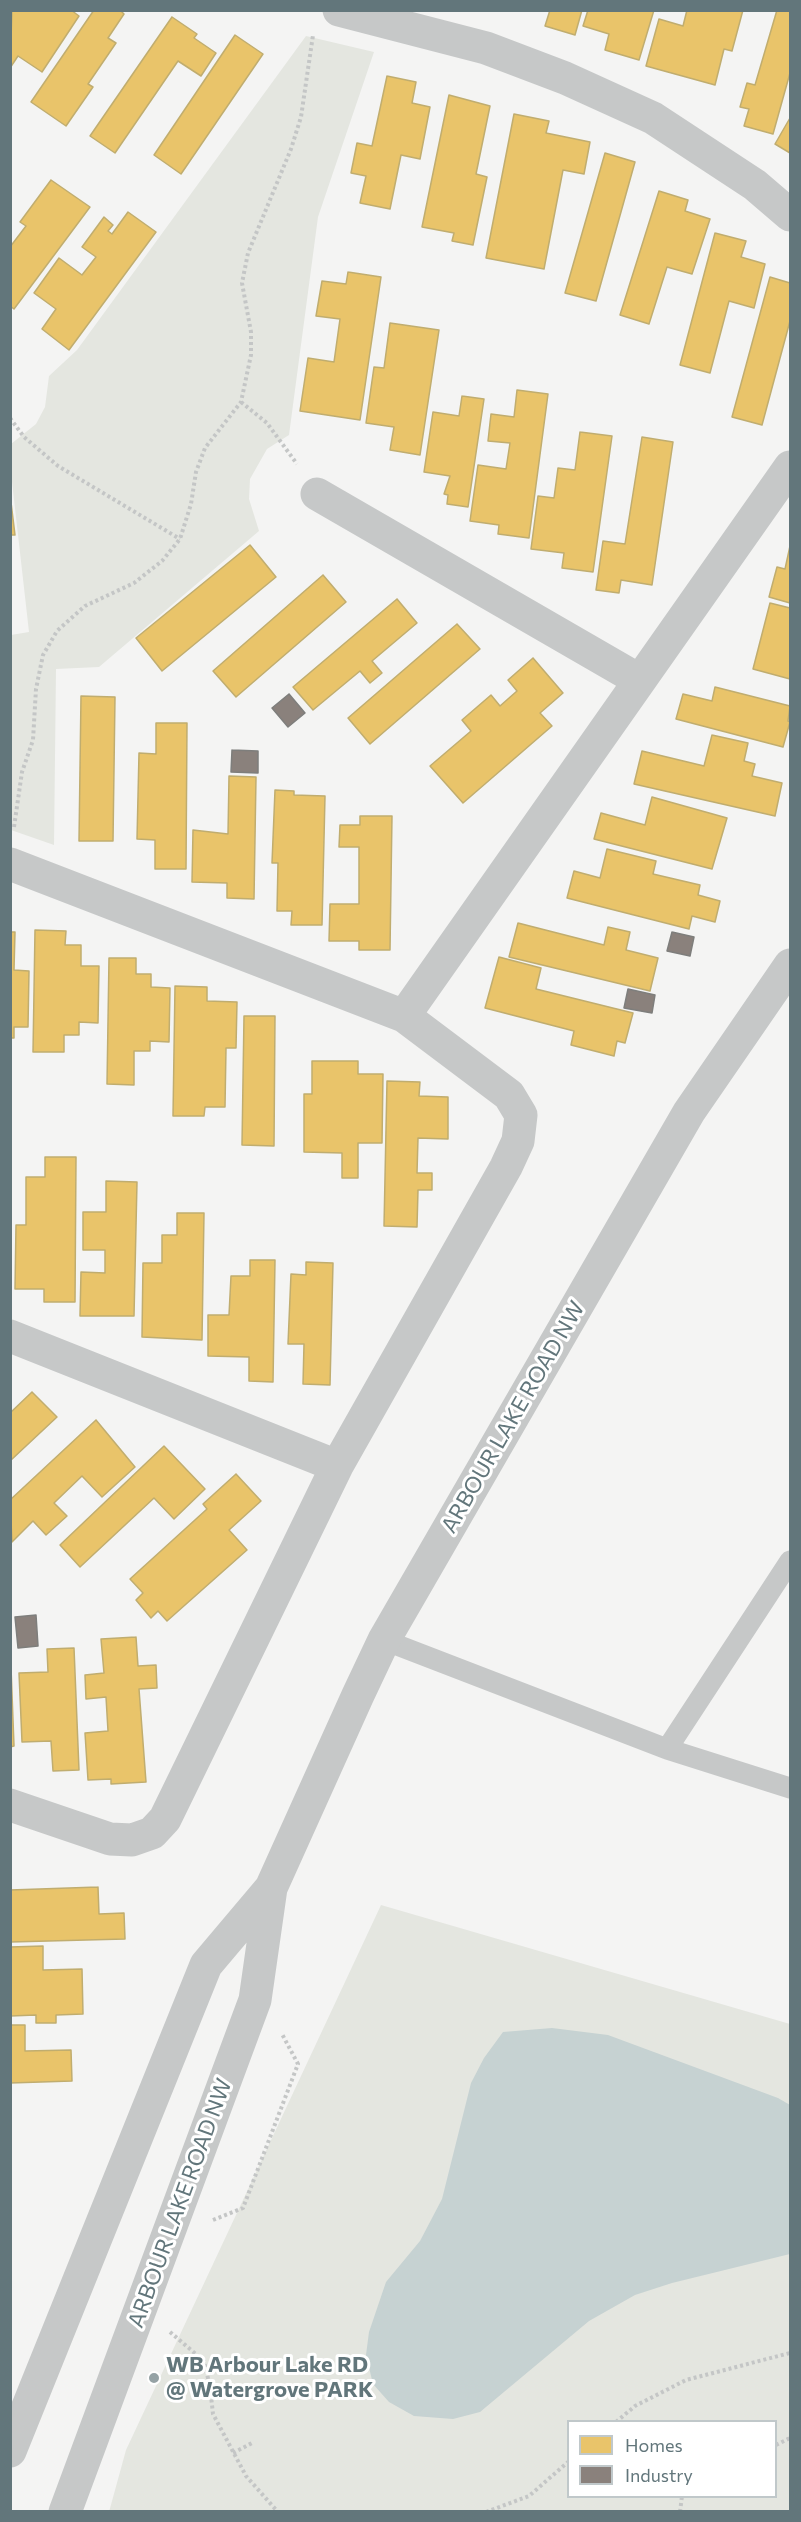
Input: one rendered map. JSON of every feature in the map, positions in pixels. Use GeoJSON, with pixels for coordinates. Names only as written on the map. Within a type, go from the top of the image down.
{"type":"FeatureCollection","features":[{"type":"Feature","properties":{"kind":"street"},"geometry":{"type":"LineString","coordinates":[[339,10],[486,48],[585,87],[653,118],[754,184],[790,214]]}},
{"type":"Feature","properties":{"kind":"street"},"geometry":{"type":"LineString","coordinates":[[404,1016],[790,467]]}},
{"type":"Feature","properties":{"kind":"street"},"geometry":{"type":"LineString","coordinates":[[317,494],[639,680]]}},
{"type":"Feature","properties":{"kind":"street"},"geometry":{"type":"LineString","coordinates":[[10,1805],[110,1839],[132,1840],[152,1833],[165,1819],[337,1466],[518,1141],[521,1115],[509,1095],[404,1016],[12,849]]}},
{"type":"Feature","properties":{"kind":"street","name":"ARBOUR LAKE ROAD NW"},"geometry":{"type":"LineString","coordinates":[[10,2451],[206,1965],[271,1888],[384,1640],[689,1112],[790,965]]}},
{"type":"Feature","properties":{"kind":"street"},"geometry":{"type":"LineString","coordinates":[[10,1336],[337,1466]]}},
{"type":"Feature","properties":{"kind":"street","name":"ARBOUR LAKE ROAD NW"},"geometry":{"type":"LineString","coordinates":[[65,2511],[255,2001],[271,1888]]}},
{"type":"Feature","properties":{"kind":"lane"},"geometry":{"type":"LineString","coordinates":[[667,1749],[790,1560]]}},
{"type":"Feature","properties":{"kind":"lane"},"geometry":{"type":"LineString","coordinates":[[384,1640],[667,1749],[790,1788]]}},
{"type":"Feature","properties":{"kind":"path"},"geometry":{"type":"LineString","coordinates":[[12,849],[22,772],[33,740],[36,689],[43,655],[57,631],[85,606],[134,582],[162,561],[180,539],[191,504],[196,472],[205,448],[227,424],[241,402],[251,355],[251,332],[242,283],[248,253],[291,149],[301,117],[313,32]]}},
{"type":"Feature","properties":{"kind":"path"},"geometry":{"type":"LineString","coordinates":[[241,402],[267,423],[317,494]]}},
{"type":"Feature","properties":{"kind":"path"},"geometry":{"type":"LineString","coordinates":[[10,418],[24,437],[58,466],[180,539]]}},
{"type":"Feature","properties":{"kind":"path"},"geometry":{"type":"LineString","coordinates":[[210,2222],[243,2208],[298,2064],[279,2028]]}},
{"type":"Feature","properties":{"kind":"path"},"geometry":{"type":"LineString","coordinates":[[163,2326],[204,2361],[213,2414],[246,2476],[278,2511]]}},
{"type":"Feature","properties":{"kind":"path"},"geometry":{"type":"LineString","coordinates":[[617,2420],[635,2406],[686,2380],[790,2354]]}},
{"type":"Feature","properties":{"kind":"path"},"geometry":{"type":"LineString","coordinates":[[233,2453],[252,2443]]}},
{"type":"Feature","properties":{"kind":"path"},"geometry":{"type":"LineString","coordinates":[[486,2511],[529,2496],[567,2463]]}},
{"type":"Feature","properties":{"kind":"shaded area"},"geometry":{"type":"Polygon","coordinates":[[[306,36],[374,52],[318,217],[289,435],[267,449],[250,479],[249,499],[259,531],[99,667],[56,669],[54,845],[11,830],[11,635],[29,632],[11,473],[11,444],[36,424],[45,407],[49,376],[77,350],[306,36]]]}},
{"type":"Feature","properties":{"kind":"shaded area"},"geometry":{"type":"Polygon","coordinates":[[[381,1905],[790,2024],[790,2511],[109,2512],[126,2450],[381,1905]]]}},
{"type":"Feature","properties":{"kind":"shaded area"},"geometry":{"type":"Polygon","coordinates":[[[552,2028],[608,2035],[778,2098],[790,2105],[790,2254],[672,2283],[635,2295],[589,2321],[480,2412],[453,2419],[414,2416],[389,2402],[373,2384],[366,2355],[369,2332],[386,2282],[420,2241],[442,2199],[471,2083],[484,2058],[503,2032],[552,2028]]]}},
{"type":"Feature","properties":{"kind":"building: Homes"},"geometry":{"type":"Polygon","coordinates":[[[12,10],[71,10],[79,16],[42,72],[18,56],[10,68],[12,10]]]}},
{"type":"Feature","properties":{"kind":"building: Homes"},"geometry":{"type":"Polygon","coordinates":[[[94,10],[120,10],[124,14],[108,38],[116,43],[88,84],[93,87],[66,126],[31,102],[94,10]]]}},
{"type":"Feature","properties":{"kind":"building: Homes"},"geometry":{"type":"Polygon","coordinates":[[[550,10],[582,10],[575,35],[545,26],[550,10]]]}},
{"type":"Feature","properties":{"kind":"building: Homes"},"geometry":{"type":"Polygon","coordinates":[[[588,10],[654,10],[639,60],[605,50],[609,34],[583,26],[588,10]]]}},
{"type":"Feature","properties":{"kind":"building: Homes"},"geometry":{"type":"Polygon","coordinates":[[[687,10],[743,10],[732,51],[724,49],[715,85],[646,66],[659,19],[683,26],[687,10]]]}},
{"type":"Feature","properties":{"kind":"building: Homes"},"geometry":{"type":"Polygon","coordinates":[[[777,10],[790,10],[790,73],[773,134],[744,126],[749,109],[740,107],[747,83],[755,85],[777,10]]]}},
{"type":"Feature","properties":{"kind":"building: Homes"},"geometry":{"type":"Polygon","coordinates":[[[172,17],[197,34],[194,38],[216,53],[201,76],[178,61],[115,153],[90,136],[172,17]]]}},
{"type":"Feature","properties":{"kind":"building: Homes"},"geometry":{"type":"Polygon","coordinates":[[[235,35],[263,54],[181,174],[154,155],[235,35]]]}},
{"type":"Feature","properties":{"kind":"building: Homes"},"geometry":{"type":"Polygon","coordinates":[[[387,76],[416,82],[412,103],[430,107],[420,159],[401,155],[390,209],[360,203],[366,176],[351,173],[357,143],[372,146],[387,76]]]}},
{"type":"Feature","properties":{"kind":"building: Homes"},"geometry":{"type":"Polygon","coordinates":[[[449,95],[490,106],[476,174],[487,177],[473,245],[452,241],[454,233],[422,227],[449,95]]]}},
{"type":"Feature","properties":{"kind":"building: Homes"},"geometry":{"type":"Polygon","coordinates":[[[514,114],[549,121],[546,133],[590,142],[584,174],[563,170],[544,269],[486,258],[514,114]]]}},
{"type":"Feature","properties":{"kind":"building: Homes"},"geometry":{"type":"Polygon","coordinates":[[[790,118],[790,153],[775,144],[790,118]]]}},
{"type":"Feature","properties":{"kind":"building: Homes"},"geometry":{"type":"Polygon","coordinates":[[[605,153],[635,162],[596,301],[565,293],[605,153]]]}},
{"type":"Feature","properties":{"kind":"building: Homes"},"geometry":{"type":"Polygon","coordinates":[[[51,180],[90,207],[14,309],[10,306],[10,247],[26,226],[20,222],[51,180]]]}},
{"type":"Feature","properties":{"kind":"building: Homes"},"geometry":{"type":"Polygon","coordinates":[[[659,191],[688,200],[685,211],[710,219],[692,274],[667,267],[649,324],[620,315],[659,191]]]}},
{"type":"Feature","properties":{"kind":"building: Homes"},"geometry":{"type":"Polygon","coordinates":[[[128,212],[156,232],[69,350],[42,329],[56,309],[34,293],[59,258],[82,275],[96,257],[82,247],[104,217],[113,225],[108,231],[112,234],[128,212]]]}},
{"type":"Feature","properties":{"kind":"building: Homes"},"geometry":{"type":"Polygon","coordinates":[[[715,233],[746,241],[741,257],[765,264],[754,308],[729,301],[710,373],[680,365],[715,233]]]}},
{"type":"Feature","properties":{"kind":"building: Homes"},"geometry":{"type":"Polygon","coordinates":[[[348,272],[381,277],[360,420],[300,411],[308,358],[334,362],[340,319],[316,316],[322,281],[346,284],[348,272]]]}},
{"type":"Feature","properties":{"kind":"building: Homes"},"geometry":{"type":"Polygon","coordinates":[[[770,277],[790,283],[790,321],[762,425],[732,417],[770,277]]]}},
{"type":"Feature","properties":{"kind":"building: Homes"},"geometry":{"type":"Polygon","coordinates":[[[390,323],[439,330],[420,455],[390,450],[394,427],[366,423],[374,367],[384,368],[390,323]]]}},
{"type":"Feature","properties":{"kind":"building: Homes"},"geometry":{"type":"Polygon","coordinates":[[[517,390],[548,394],[529,538],[498,534],[499,525],[470,521],[478,465],[506,469],[510,443],[488,441],[491,414],[514,417],[517,390]]]}},
{"type":"Feature","properties":{"kind":"building: Homes"},"geometry":{"type":"Polygon","coordinates":[[[462,396],[484,399],[468,507],[447,504],[448,495],[444,494],[450,476],[424,472],[433,412],[459,416],[462,396]]]}},
{"type":"Feature","properties":{"kind":"building: Homes"},"geometry":{"type":"Polygon","coordinates":[[[580,432],[612,436],[593,572],[562,568],[564,553],[531,549],[538,496],[554,498],[558,468],[575,470],[580,432]]]}},
{"type":"Feature","properties":{"kind":"building: Homes"},"geometry":{"type":"Polygon","coordinates":[[[642,437],[673,442],[652,585],[621,580],[619,593],[596,590],[603,541],[625,544],[642,437]]]}},
{"type":"Feature","properties":{"kind":"building: Homes"},"geometry":{"type":"Polygon","coordinates":[[[10,494],[15,535],[10,535],[10,494]]]}},
{"type":"Feature","properties":{"kind":"building: Homes"},"geometry":{"type":"Polygon","coordinates":[[[250,545],[276,577],[162,671],[136,638],[250,545]]]}},
{"type":"Feature","properties":{"kind":"building: Homes"},"geometry":{"type":"Polygon","coordinates":[[[790,546],[790,603],[769,597],[777,567],[785,569],[790,546]]]}},
{"type":"Feature","properties":{"kind":"building: Homes"},"geometry":{"type":"Polygon","coordinates":[[[323,575],[346,602],[236,697],[213,671],[323,575]]]}},
{"type":"Feature","properties":{"kind":"building: Homes"},"geometry":{"type":"Polygon","coordinates":[[[397,599],[417,623],[372,661],[382,673],[370,683],[360,671],[313,710],[293,687],[397,599]]]}},
{"type":"Feature","properties":{"kind":"building: Homes"},"geometry":{"type":"Polygon","coordinates":[[[770,603],[790,608],[790,679],[753,669],[770,603]]]}},
{"type":"Feature","properties":{"kind":"building: Homes"},"geometry":{"type":"Polygon","coordinates":[[[457,624],[480,649],[370,744],[348,718],[457,624]]]}},
{"type":"Feature","properties":{"kind":"building: Homes"},"geometry":{"type":"Polygon","coordinates":[[[533,658],[563,693],[540,713],[552,726],[463,803],[430,766],[471,731],[462,720],[491,695],[500,706],[517,691],[508,680],[533,658]]]}},
{"type":"Feature","properties":{"kind":"building: Homes"},"geometry":{"type":"Polygon","coordinates":[[[715,687],[790,706],[788,721],[790,722],[783,747],[676,719],[683,694],[712,701],[715,687]]]}},
{"type":"Feature","properties":{"kind":"building: Homes"},"geometry":{"type":"Polygon","coordinates":[[[81,696],[115,697],[113,841],[79,841],[81,696]]]}},
{"type":"Feature","properties":{"kind":"building: Homes"},"geometry":{"type":"Polygon","coordinates":[[[156,723],[187,723],[186,869],[155,869],[155,840],[137,839],[139,753],[156,754],[156,723]]]}},
{"type":"Feature","properties":{"kind":"building: Homes"},"geometry":{"type":"Polygon","coordinates":[[[712,735],[748,743],[744,761],[755,764],[752,776],[782,783],[775,816],[634,784],[642,751],[704,766],[712,735]]]}},
{"type":"Feature","properties":{"kind":"building: Homes"},"geometry":{"type":"Polygon","coordinates":[[[229,776],[256,777],[254,899],[227,898],[227,883],[192,882],[193,830],[228,834],[229,776]]]}},
{"type":"Feature","properties":{"kind":"building: Homes"},"geometry":{"type":"Polygon","coordinates":[[[275,790],[294,791],[294,795],[325,796],[322,925],[291,925],[292,911],[277,911],[278,863],[272,863],[275,790]]]}},
{"type":"Feature","properties":{"kind":"building: Homes"},"geometry":{"type":"Polygon","coordinates":[[[652,797],[727,818],[712,869],[594,839],[601,813],[645,825],[652,797]]]}},
{"type":"Feature","properties":{"kind":"building: Homes"},"geometry":{"type":"Polygon","coordinates":[[[360,816],[392,816],[390,950],[359,950],[359,941],[329,941],[330,904],[359,904],[359,847],[339,847],[340,825],[360,825],[360,816]]]}},
{"type":"Feature","properties":{"kind":"building: Homes"},"geometry":{"type":"Polygon","coordinates":[[[607,849],[656,861],[653,874],[700,885],[698,895],[720,901],[715,922],[692,916],[689,929],[567,898],[574,871],[600,878],[607,849]]]}},
{"type":"Feature","properties":{"kind":"building: Homes"},"geometry":{"type":"Polygon","coordinates":[[[518,923],[604,945],[608,927],[630,932],[626,950],[658,958],[650,991],[509,957],[518,923]]]}},
{"type":"Feature","properties":{"kind":"building: Homes"},"geometry":{"type":"Polygon","coordinates":[[[35,930],[66,931],[65,945],[81,945],[81,966],[99,966],[98,1023],[79,1022],[79,1035],[64,1035],[64,1052],[33,1052],[35,930]]]}},
{"type":"Feature","properties":{"kind":"building: Homes"},"geometry":{"type":"Polygon","coordinates":[[[10,932],[15,932],[14,970],[29,971],[28,1027],[14,1027],[14,1038],[10,1038],[10,932]]]}},
{"type":"Feature","properties":{"kind":"building: Homes"},"geometry":{"type":"Polygon","coordinates":[[[499,957],[541,968],[536,989],[633,1013],[625,1043],[617,1041],[614,1056],[571,1045],[574,1031],[485,1008],[499,957]]]}},
{"type":"Feature","properties":{"kind":"building: Homes"},"geometry":{"type":"Polygon","coordinates":[[[109,958],[136,958],[136,974],[151,974],[151,987],[170,988],[169,1042],[150,1041],[150,1051],[134,1051],[134,1085],[107,1084],[109,958]]]}},
{"type":"Feature","properties":{"kind":"building: Homes"},"geometry":{"type":"Polygon","coordinates":[[[175,986],[207,987],[207,1001],[237,1002],[236,1048],[226,1048],[225,1107],[205,1107],[204,1116],[173,1116],[175,986]]]}},
{"type":"Feature","properties":{"kind":"building: Homes"},"geometry":{"type":"Polygon","coordinates":[[[244,1016],[275,1016],[274,1146],[242,1145],[244,1016]]]}},
{"type":"Feature","properties":{"kind":"building: Homes"},"geometry":{"type":"Polygon","coordinates":[[[312,1061],[358,1061],[358,1074],[383,1074],[382,1143],[358,1143],[358,1178],[342,1178],[342,1153],[304,1152],[304,1094],[312,1094],[312,1061]]]}},
{"type":"Feature","properties":{"kind":"building: Homes"},"geometry":{"type":"Polygon","coordinates":[[[387,1081],[420,1082],[419,1096],[448,1097],[448,1139],[418,1138],[417,1173],[432,1173],[432,1190],[418,1190],[417,1227],[384,1226],[387,1081]]]}},
{"type":"Feature","properties":{"kind":"building: Homes"},"geometry":{"type":"Polygon","coordinates":[[[45,1157],[76,1157],[75,1302],[44,1302],[44,1289],[15,1289],[16,1225],[26,1225],[26,1177],[45,1177],[45,1157]]]}},
{"type":"Feature","properties":{"kind":"building: Homes"},"geometry":{"type":"Polygon","coordinates":[[[106,1181],[137,1182],[134,1316],[80,1316],[81,1272],[105,1273],[105,1250],[83,1250],[83,1212],[106,1212],[106,1181]]]}},
{"type":"Feature","properties":{"kind":"building: Homes"},"geometry":{"type":"Polygon","coordinates":[[[177,1213],[204,1213],[202,1340],[142,1337],[143,1263],[162,1263],[162,1235],[177,1235],[177,1213]]]}},
{"type":"Feature","properties":{"kind":"building: Homes"},"geometry":{"type":"Polygon","coordinates":[[[250,1260],[275,1260],[273,1382],[249,1381],[249,1357],[208,1356],[208,1315],[229,1315],[231,1276],[250,1276],[250,1260]]]}},
{"type":"Feature","properties":{"kind":"building: Homes"},"geometry":{"type":"Polygon","coordinates":[[[306,1262],[333,1263],[330,1385],[303,1384],[304,1344],[288,1344],[291,1274],[306,1275],[306,1262]]]}},
{"type":"Feature","properties":{"kind":"building: Homes"},"geometry":{"type":"Polygon","coordinates":[[[32,1392],[57,1417],[10,1461],[10,1413],[32,1392]]]}},
{"type":"Feature","properties":{"kind":"building: Homes"},"geometry":{"type":"Polygon","coordinates":[[[96,1420],[135,1467],[102,1497],[82,1476],[54,1503],[67,1516],[46,1535],[33,1521],[12,1542],[10,1500],[96,1420]]]}},
{"type":"Feature","properties":{"kind":"building: Homes"},"geometry":{"type":"Polygon","coordinates":[[[164,1446],[205,1489],[174,1519],[154,1498],[80,1567],[60,1545],[164,1446]]]}},
{"type":"Feature","properties":{"kind":"building: Homes"},"geometry":{"type":"Polygon","coordinates":[[[236,1474],[261,1501],[229,1530],[247,1550],[167,1621],[158,1611],[151,1618],[136,1600],[143,1593],[130,1579],[207,1509],[203,1504],[236,1474]]]}},
{"type":"Feature","properties":{"kind":"building: Homes"},"geometry":{"type":"Polygon","coordinates":[[[136,1637],[138,1666],[156,1665],[157,1688],[139,1689],[146,1782],[111,1784],[111,1779],[88,1780],[85,1733],[108,1731],[106,1697],[86,1699],[85,1675],[104,1673],[101,1639],[136,1637]]]}},
{"type":"Feature","properties":{"kind":"building: Homes"},"geometry":{"type":"Polygon","coordinates":[[[10,1641],[14,1746],[10,1747],[10,1641]]]}},
{"type":"Feature","properties":{"kind":"building: Homes"},"geometry":{"type":"Polygon","coordinates":[[[74,1648],[79,1770],[53,1771],[51,1741],[22,1742],[19,1673],[48,1672],[47,1649],[74,1648]]]}},
{"type":"Feature","properties":{"kind":"building: Homes"},"geometry":{"type":"Polygon","coordinates":[[[98,1887],[99,1914],[124,1913],[125,1939],[10,1942],[10,1890],[98,1887]]]}},
{"type":"Feature","properties":{"kind":"building: Homes"},"geometry":{"type":"Polygon","coordinates":[[[43,1946],[43,1970],[82,1969],[83,2014],[56,2015],[56,2023],[36,2023],[36,2015],[10,2016],[10,1947],[43,1946]]]}},
{"type":"Feature","properties":{"kind":"building: Homes"},"geometry":{"type":"Polygon","coordinates":[[[10,2025],[25,2025],[25,2051],[71,2050],[72,2081],[10,2083],[10,2025]]]}},
{"type":"Feature","properties":{"kind":"building: Industry"},"geometry":{"type":"Polygon","coordinates":[[[289,694],[305,713],[288,727],[272,708],[289,694]]]}},
{"type":"Feature","properties":{"kind":"building: Industry"},"geometry":{"type":"Polygon","coordinates":[[[232,750],[258,751],[258,773],[231,772],[232,750]]]}},
{"type":"Feature","properties":{"kind":"building: Industry"},"geometry":{"type":"Polygon","coordinates":[[[672,932],[694,937],[690,956],[667,951],[672,932]]]}},
{"type":"Feature","properties":{"kind":"building: Industry"},"geometry":{"type":"Polygon","coordinates":[[[628,989],[655,995],[652,1013],[624,1008],[628,989]]]}},
{"type":"Feature","properties":{"kind":"building: Industry"},"geometry":{"type":"Polygon","coordinates":[[[36,1615],[38,1646],[18,1648],[15,1617],[36,1615]]]}},
{"type":"Feature","properties":{"kind":"place","name":"WB Arbour Lake RD @ Watergrove PARK"},"geometry":{"type":"Point","coordinates":[154,2378]}}]}
